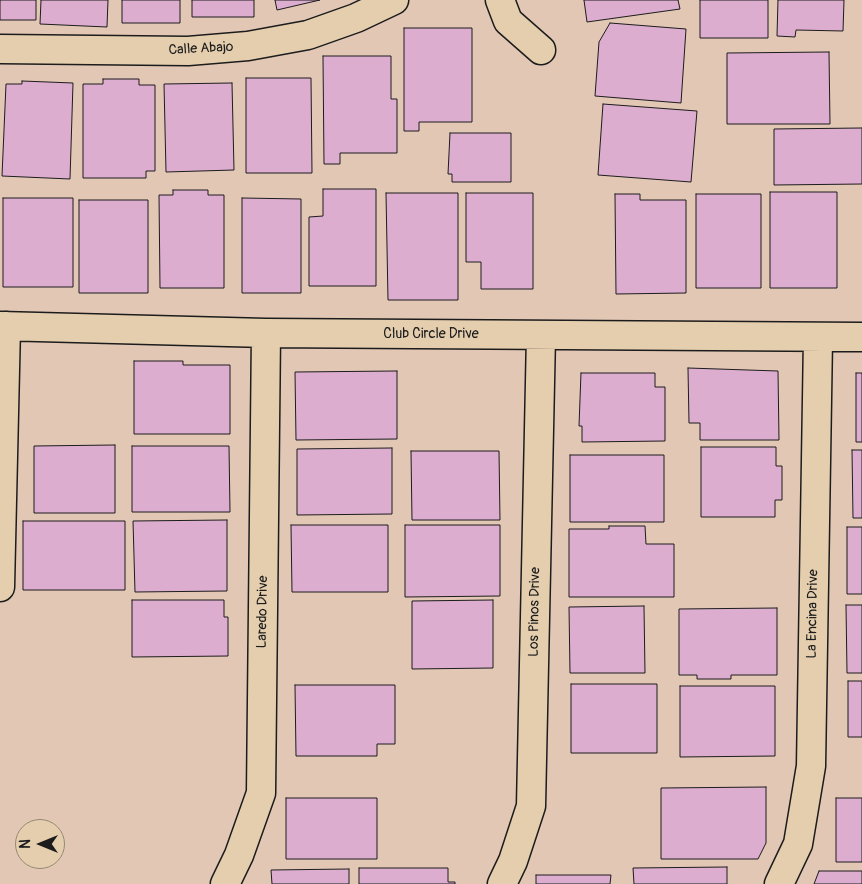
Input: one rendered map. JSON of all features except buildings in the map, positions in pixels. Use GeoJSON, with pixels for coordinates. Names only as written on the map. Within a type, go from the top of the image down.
{"type":"FeatureCollection","features":[{"type":"Feature","properties":{"kind":"street","name":"Calle Abajo"},"geometry":{"type":"LineString","coordinates":[[0,49],[188,51],[248,46],[308,35],[356,18],[394,0]]}},
{"type":"Feature","properties":{"kind":"street"},"geometry":{"type":"LineString","coordinates":[[500,0],[508,21],[541,50]]}},
{"type":"Feature","properties":{"kind":"street"},"geometry":{"type":"LineString","coordinates":[[0,587],[3,326]]}},
{"type":"Feature","properties":{"kind":"street","name":"Club Circle Drive"},"geometry":{"type":"LineString","coordinates":[[3,326],[266,333],[862,338]]}},
{"type":"Feature","properties":{"kind":"street","name":"Laredo Drive"},"geometry":{"type":"LineString","coordinates":[[225,884],[239,855],[261,793],[266,333]]}},
{"type":"Feature","properties":{"kind":"street","name":"Los Pinos Drive"},"geometry":{"type":"LineString","coordinates":[[502,884],[514,861],[531,806],[541,335]]}},
{"type":"Feature","properties":{"kind":"street","name":"La Encina Drive"},"geometry":{"type":"LineString","coordinates":[[779,884],[798,844],[811,766],[818,338]]}}]}
